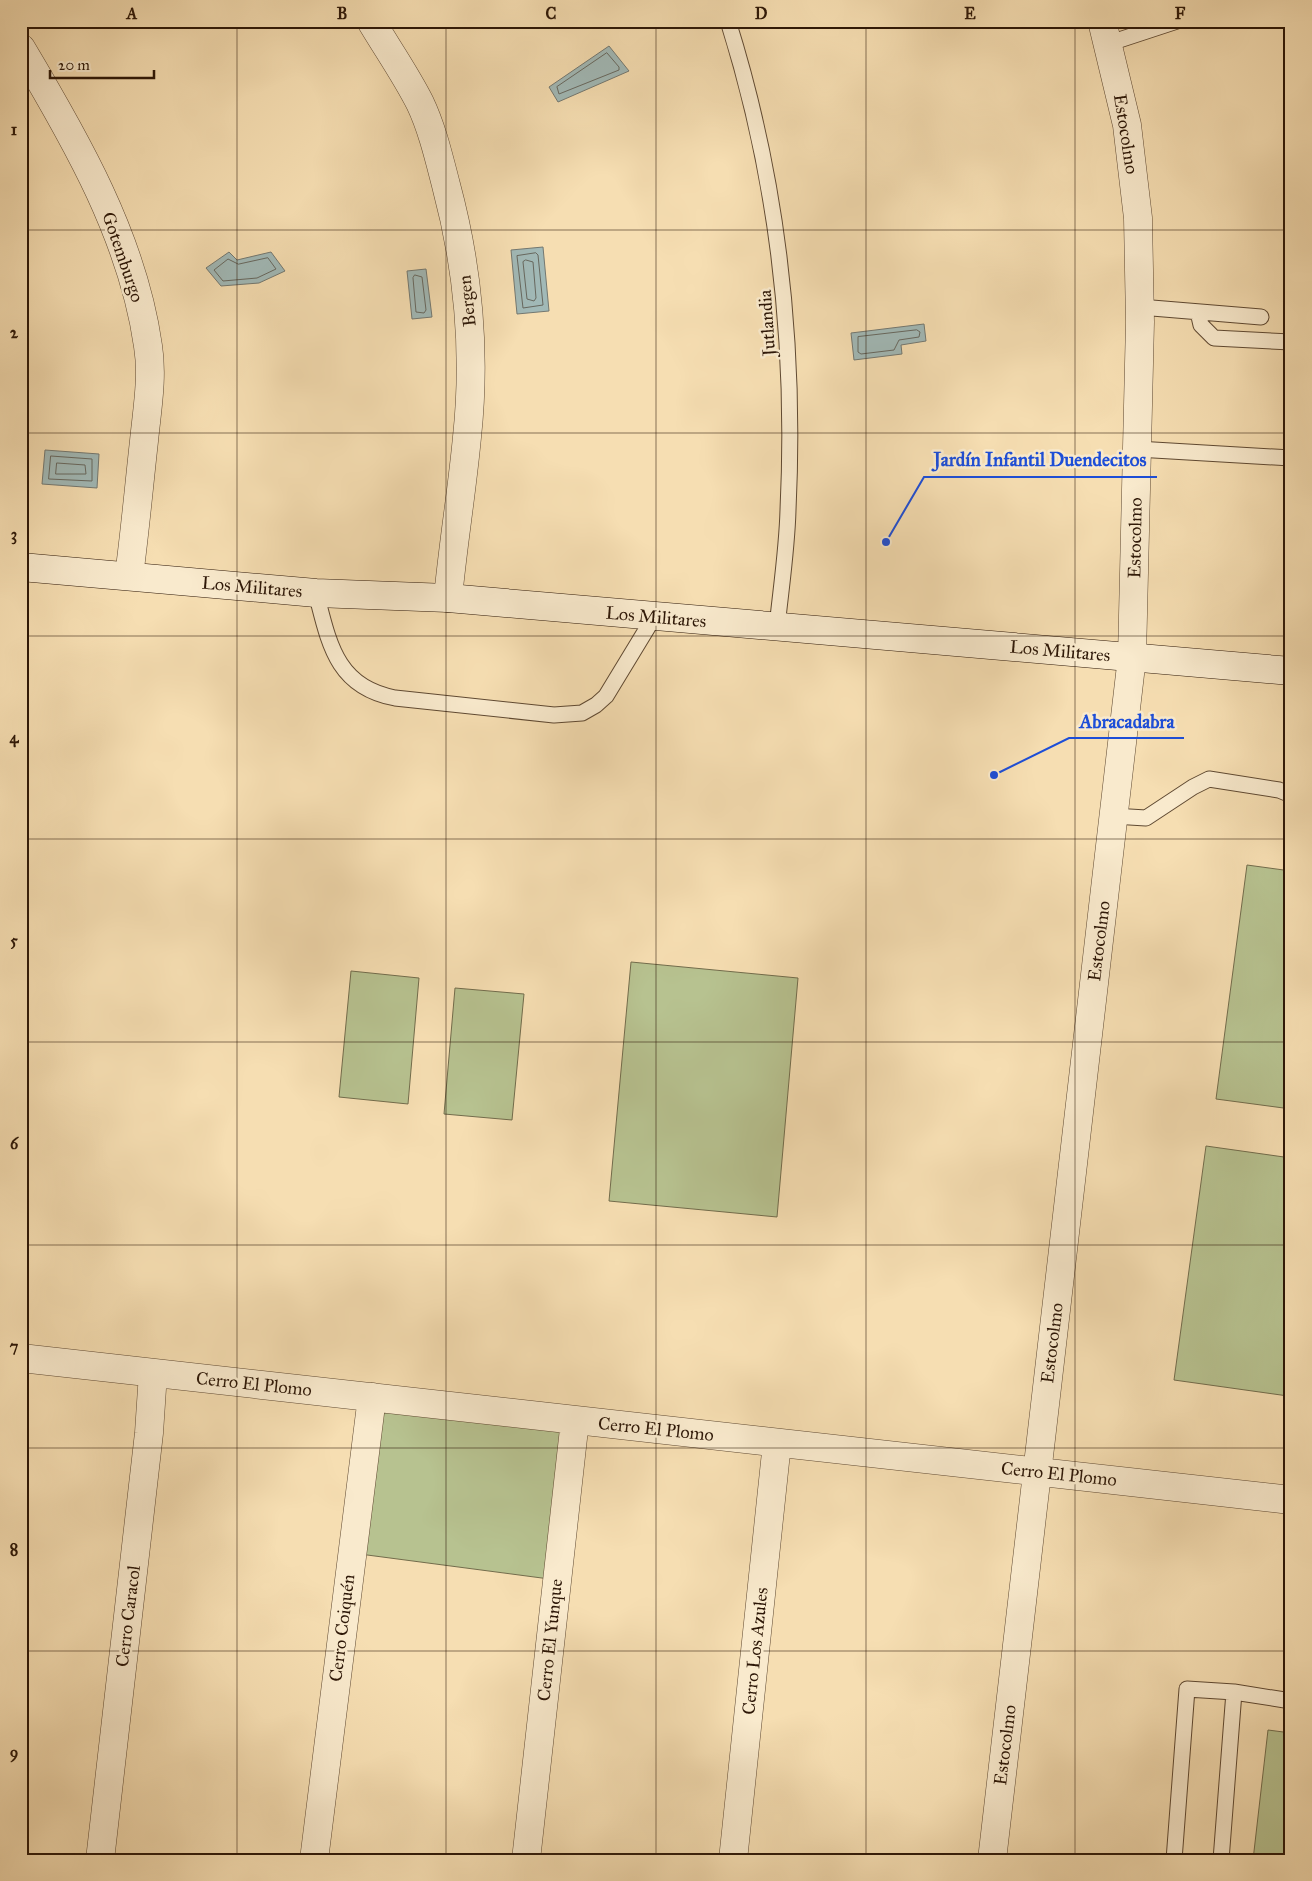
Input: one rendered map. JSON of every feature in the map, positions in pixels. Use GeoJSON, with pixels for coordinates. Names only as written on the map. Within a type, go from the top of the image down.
{"type":"FeatureCollection","features":[{"type":"Feature","properties":{"kind":"street","name":"Bergen"},"geometry":{"type":"LineString","coordinates":[[371,21],[420,103],[440,160],[455,218],[465,277],[470,336],[468,436],[448,598]]}},
{"type":"Feature","properties":{"kind":"street","name":"Estocolmo"},"geometry":{"type":"LineString","coordinates":[[992,1860],[1132,657],[1140,307],[1138,218],[1127,125],[1105,33]]}},
{"type":"Feature","properties":{"kind":"street","name":"Gotemburgo"},"geometry":{"type":"LineString","coordinates":[[21,48],[68,128],[106,206],[136,284],[148,348],[148,396],[129,576]]}},
{"type":"Feature","properties":{"kind":"street","name":"Los Militares"},"geometry":{"type":"LineString","coordinates":[[21,567],[316,593],[448,598],[1291,671]]}},
{"type":"Feature","properties":{"kind":"street","name":"Cerro El Plomo"},"geometry":{"type":"LineString","coordinates":[[21,1358],[1291,1500]]}},
{"type":"Feature","properties":{"kind":"street","name":"Cerro Caracol"},"geometry":{"type":"LineString","coordinates":[[100,1860],[149,1433],[153,1373]]}},
{"type":"Feature","properties":{"kind":"street","name":"Cerro Coiquén"},"geometry":{"type":"LineString","coordinates":[[314,1860],[372,1397]]}},
{"type":"Feature","properties":{"kind":"street","name":"Cerro El Yunque"},"geometry":{"type":"LineString","coordinates":[[526,1860],[575,1420]]}},
{"type":"Feature","properties":{"kind":"street","name":"Cerro Los Azules"},"geometry":{"type":"LineString","coordinates":[[733,1860],[777,1443]]}},
{"type":"Feature","properties":{"kind":"lane","name":"Jutlandia"},"geometry":{"type":"LineString","coordinates":[[728,21],[757,128],[772,201],[789,356],[791,434],[788,512],[777,627]]}},
{"type":"Feature","properties":{"kind":"lane"},"geometry":{"type":"LineString","coordinates":[[1105,33],[1177,21]]}},
{"type":"Feature","properties":{"kind":"lane"},"geometry":{"type":"LineString","coordinates":[[1140,307],[1261,316]]}},
{"type":"Feature","properties":{"kind":"lane"},"geometry":{"type":"LineString","coordinates":[[1198,312],[1201,325],[1206,333],[1214,338],[1291,342]]}},
{"type":"Feature","properties":{"kind":"lane"},"geometry":{"type":"LineString","coordinates":[[1137,449],[1291,458]]}},
{"type":"Feature","properties":{"kind":"lane"},"geometry":{"type":"LineString","coordinates":[[316,593],[328,641],[343,669],[361,687],[375,694],[395,698],[554,715],[582,713],[596,706],[606,696],[654,616]]}},
{"type":"Feature","properties":{"kind":"lane"},"geometry":{"type":"LineString","coordinates":[[1114,816],[1146,818],[1193,787],[1209,779],[1279,790],[1291,795]]}},
{"type":"Feature","properties":{"kind":"lane"},"geometry":{"type":"LineString","coordinates":[[1174,1860],[1186,1688],[1234,1692],[1291,1701]]}},
{"type":"Feature","properties":{"kind":"lane"},"geometry":{"type":"LineString","coordinates":[[1221,1860],[1234,1692]]}},
{"type":"Feature","properties":{"kind":"green space"},"geometry":{"type":"Polygon","coordinates":[[[1247,865],[1291,871],[1291,1109],[1216,1099],[1247,865]]]}},
{"type":"Feature","properties":{"kind":"green space"},"geometry":{"type":"Polygon","coordinates":[[[631,962],[798,978],[777,1217],[609,1201],[631,962]]]}},
{"type":"Feature","properties":{"kind":"green space"},"geometry":{"type":"Polygon","coordinates":[[[351,971],[419,978],[408,1104],[339,1097],[351,971]]]}},
{"type":"Feature","properties":{"kind":"green space"},"geometry":{"type":"Polygon","coordinates":[[[455,988],[524,994],[512,1120],[444,1114],[455,988]]]}},
{"type":"Feature","properties":{"kind":"green space"},"geometry":{"type":"Polygon","coordinates":[[[1206,1146],[1291,1158],[1291,1376],[1288,1396],[1174,1380],[1206,1146]]]}},
{"type":"Feature","properties":{"kind":"green space"},"geometry":{"type":"Polygon","coordinates":[[[372,1397],[575,1420],[557,1580],[352,1553],[372,1397]]]}},
{"type":"Feature","properties":{"kind":"green space"},"geometry":{"type":"Polygon","coordinates":[[[1268,1730],[1291,1733],[1291,1860],[1253,1860],[1268,1730]]]}},
{"type":"Feature","properties":{"kind":"water"},"geometry":{"type":"Polygon","coordinates":[[[609,46],[629,71],[558,102],[549,87],[609,46]]]}},
{"type":"Feature","properties":{"kind":"water"},"geometry":{"type":"Polygon","coordinates":[[[543,247],[549,311],[517,314],[511,250],[543,247]]]}},
{"type":"Feature","properties":{"kind":"water"},"geometry":{"type":"Polygon","coordinates":[[[229,252],[237,260],[271,252],[285,271],[259,283],[221,286],[206,268],[229,252]]]}},
{"type":"Feature","properties":{"kind":"water"},"geometry":{"type":"Polygon","coordinates":[[[426,269],[432,317],[412,319],[407,271],[426,269]]]}},
{"type":"Feature","properties":{"kind":"water"},"geometry":{"type":"Polygon","coordinates":[[[924,324],[926,341],[901,345],[902,354],[854,360],[851,333],[924,324]]]}},
{"type":"Feature","properties":{"kind":"water"},"geometry":{"type":"Polygon","coordinates":[[[45,450],[99,454],[97,488],[42,484],[45,450]]]}},
{"type":"Feature","properties":{"kind":"place","name":"Jardín Infantil Duendecitos"},"geometry":{"type":"Point","coordinates":[886,542]}},
{"type":"Feature","properties":{"kind":"place","name":"Abracadabra"},"geometry":{"type":"Point","coordinates":[994,775]}}]}
